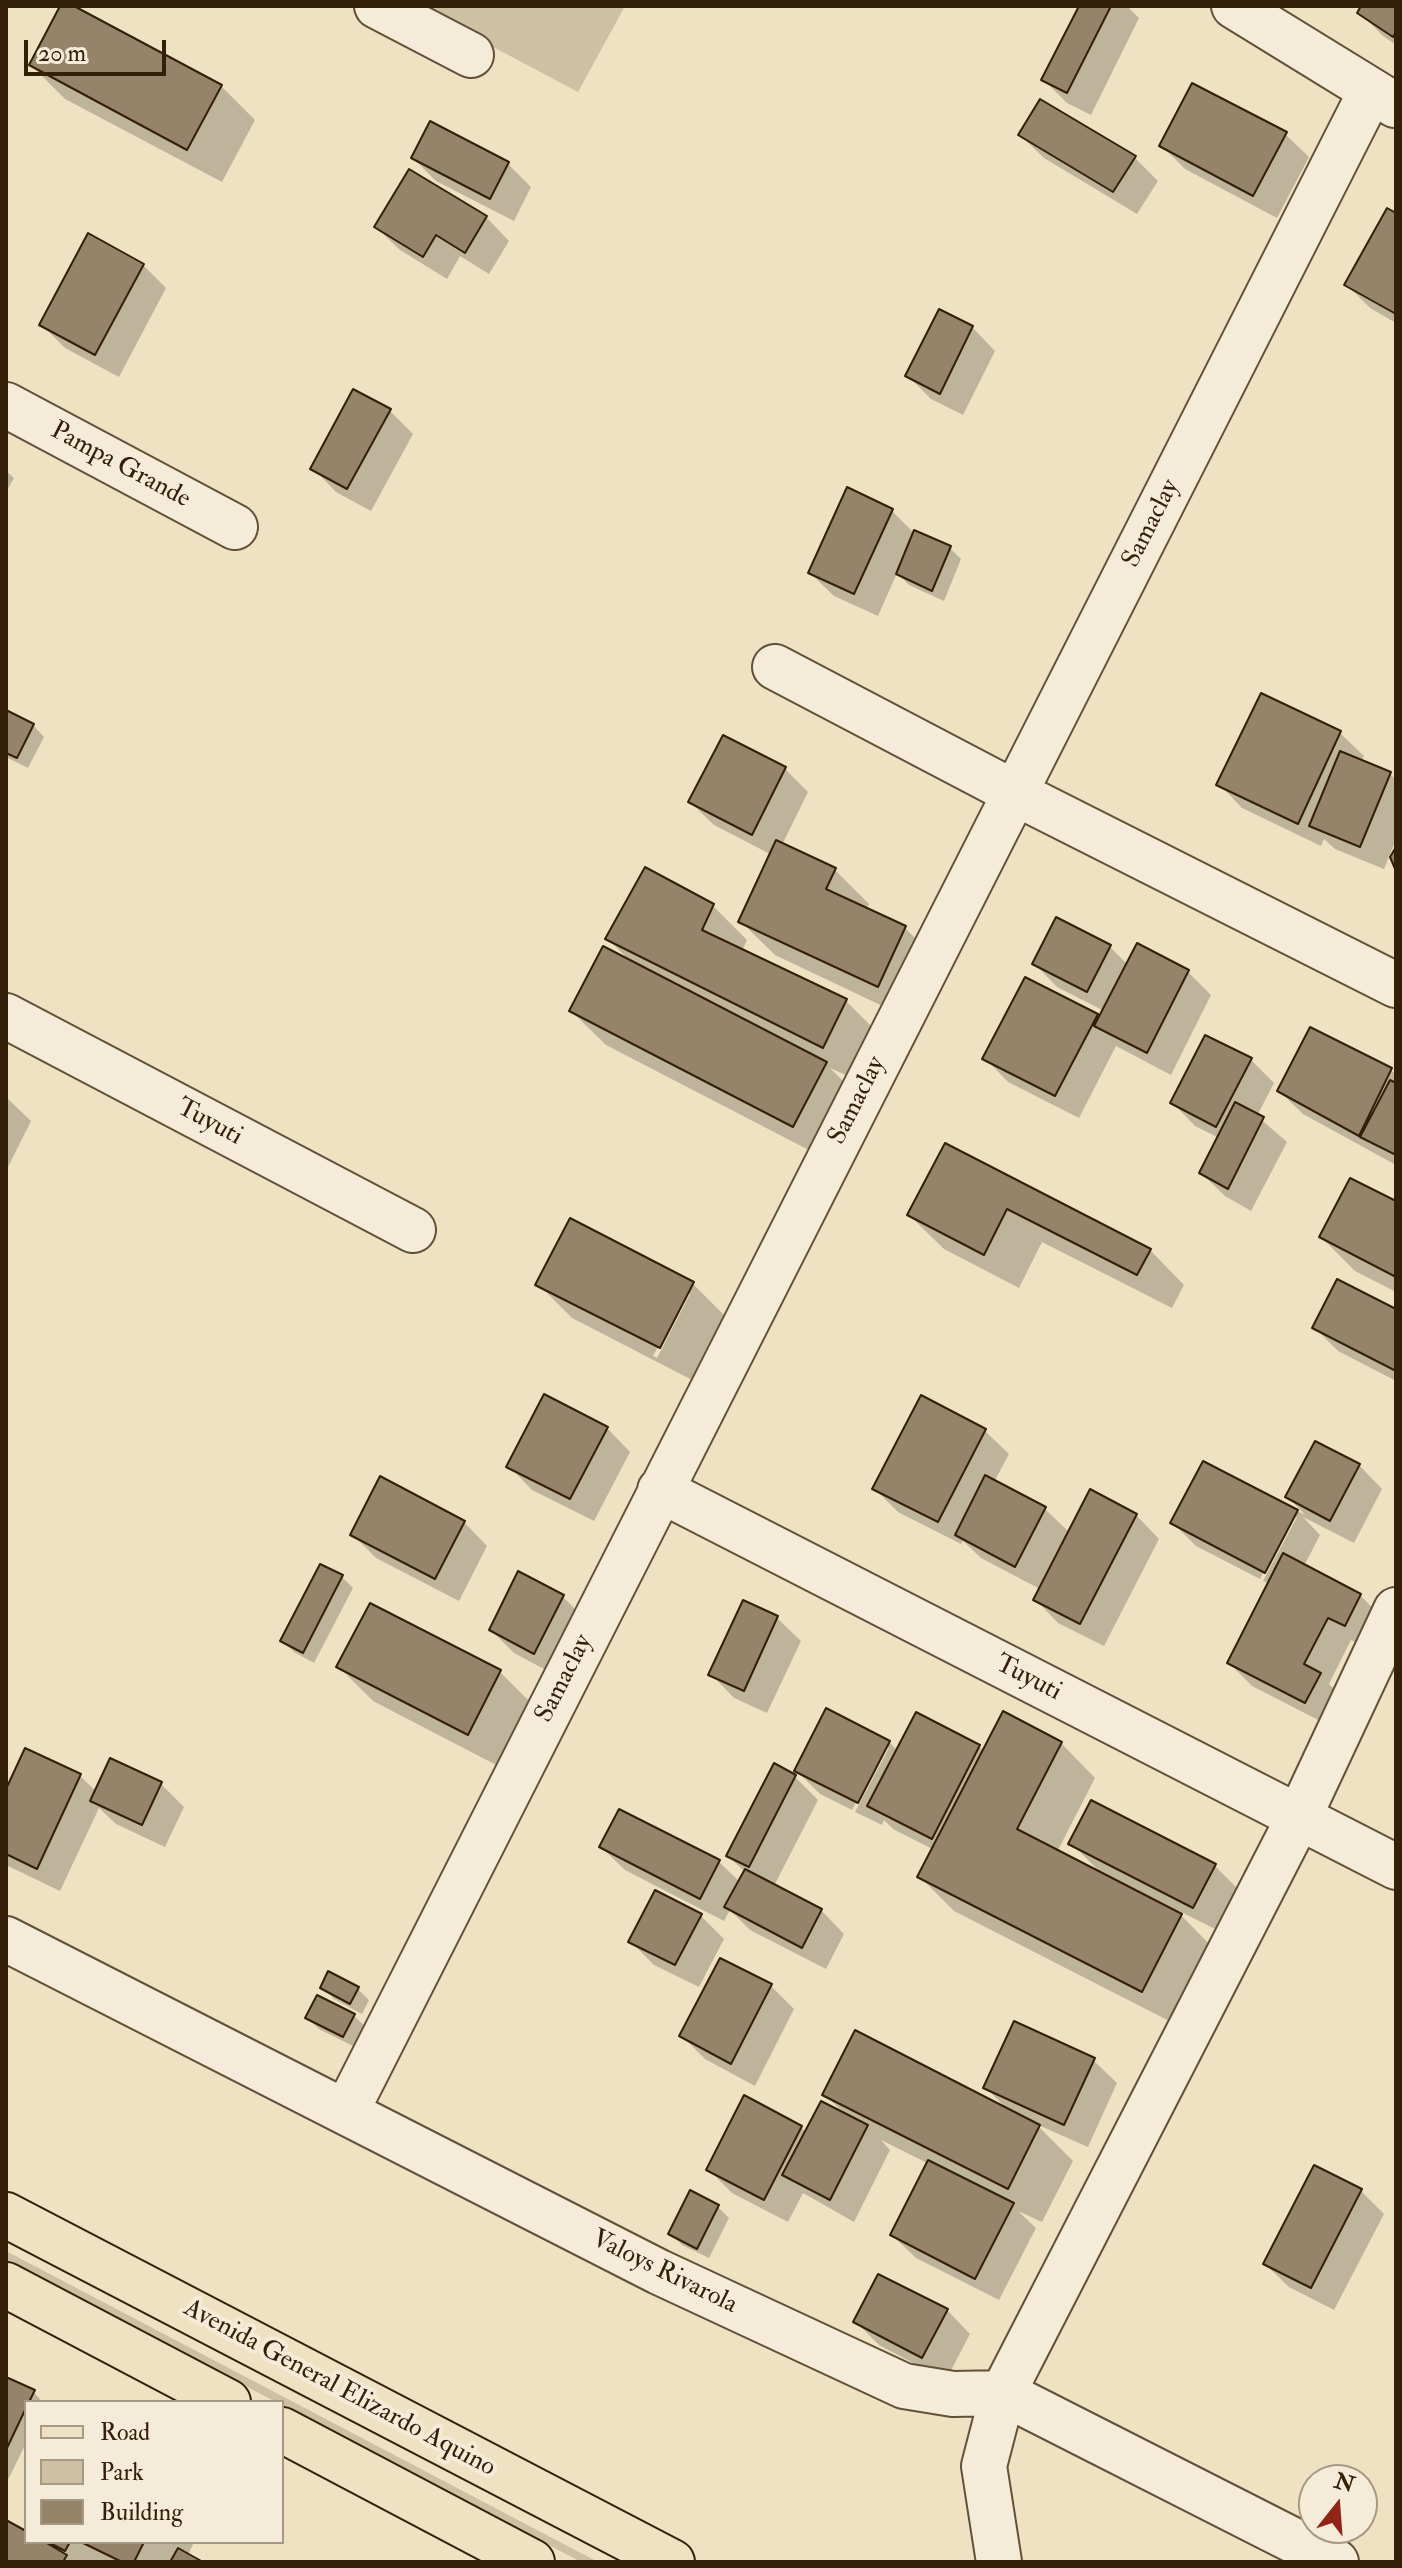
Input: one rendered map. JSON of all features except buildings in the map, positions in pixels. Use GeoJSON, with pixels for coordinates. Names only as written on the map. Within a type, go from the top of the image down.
{"type":"FeatureCollection","features":[{"type":"Feature","properties":{"kind":"main road","name":"Avenida General Elizardo Aquino"},"geometry":{"type":"LineString","coordinates":[[6,2215],[672,2562]]}},
{"type":"Feature","properties":{"kind":"main road"},"geometry":{"type":"LineString","coordinates":[[6,2285],[224,2400]]}},
{"type":"Feature","properties":{"kind":"main road"},"geometry":{"type":"LineString","coordinates":[[284,2431],[532,2562]]}},
{"type":"Feature","properties":{"kind":"street"},"geometry":{"type":"LineString","coordinates":[[377,6],[471,55]]}},
{"type":"Feature","properties":{"kind":"street"},"geometry":{"type":"LineString","coordinates":[[1234,6],[1384,98]]}},
{"type":"Feature","properties":{"kind":"street","name":"Samaclay"},"geometry":{"type":"LineString","coordinates":[[346,2112],[1015,793],[1384,98]]}},
{"type":"Feature","properties":{"kind":"street","name":"Pampa Grande"},"geometry":{"type":"LineString","coordinates":[[6,405],[235,527]]}},
{"type":"Feature","properties":{"kind":"street"},"geometry":{"type":"LineString","coordinates":[[775,667],[1015,793],[1396,985]]}},
{"type":"Feature","properties":{"kind":"street","name":"Tuyuti"},"geometry":{"type":"LineString","coordinates":[[6,1016],[413,1230]]}},
{"type":"Feature","properties":{"kind":"street","name":"Tuyuti"},"geometry":{"type":"LineString","coordinates":[[660,1490],[1396,1867]]}},
{"type":"Feature","properties":{"kind":"street"},"geometry":{"type":"LineString","coordinates":[[999,2562],[984,2466],[1003,2393],[1299,1817],[1396,1610]]}},
{"type":"Feature","properties":{"kind":"street","name":"Valoys Rivarola"},"geometry":{"type":"LineString","coordinates":[[6,1939],[659,2272],[904,2386],[953,2394],[1003,2393],[1336,2562]]}},
{"type":"Feature","properties":{"kind":"green space"},"geometry":{"type":"Polygon","coordinates":[[[416,6],[625,6],[578,92],[416,6]]]}},
{"type":"Feature","properties":{"kind":"green space"},"geometry":{"type":"Polygon","coordinates":[[[6,2251],[598,2562],[581,2562],[284,2406],[284,2400],[272,2400],[6,2260],[6,2251]]]}}]}
